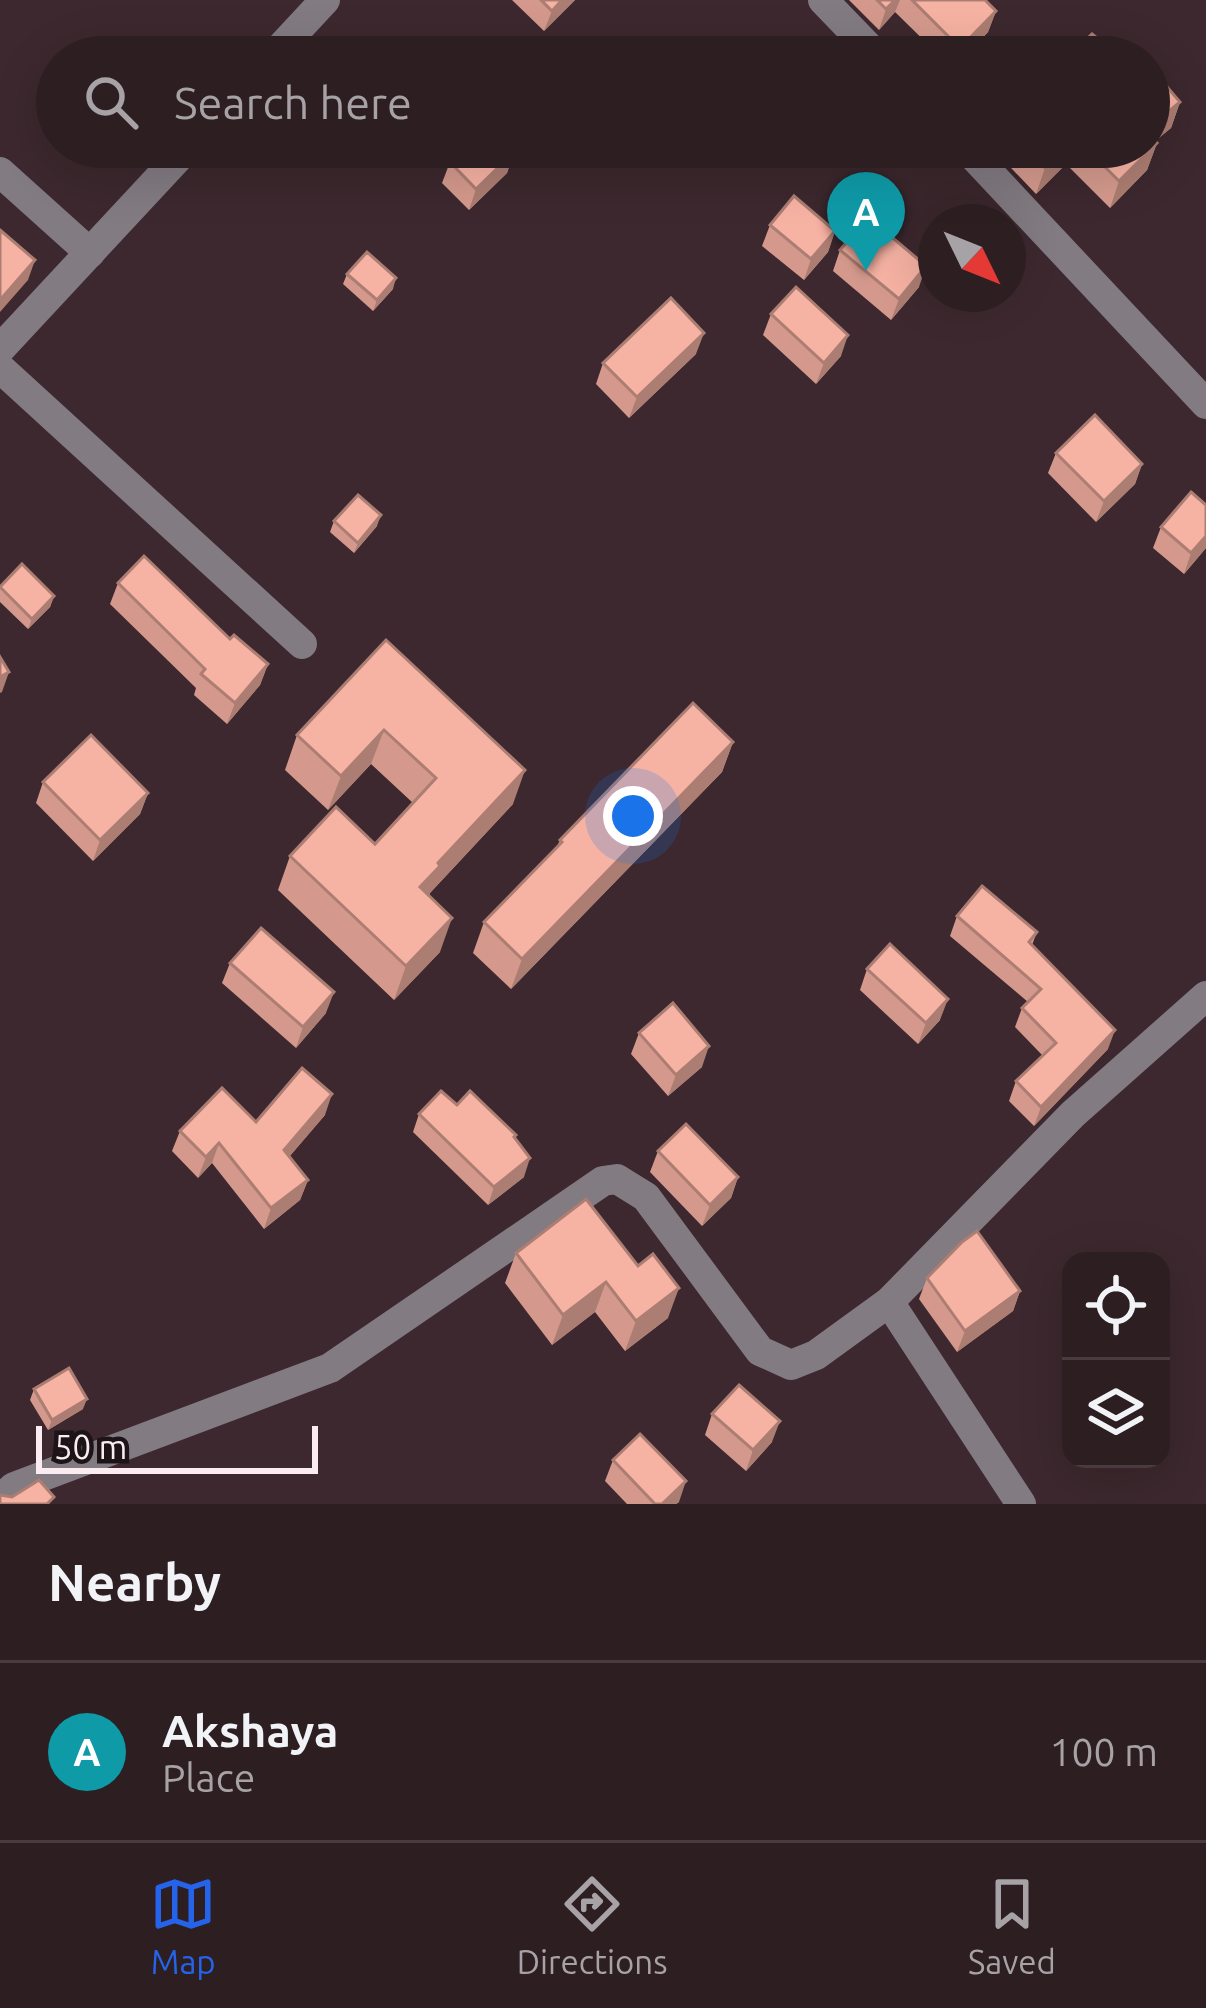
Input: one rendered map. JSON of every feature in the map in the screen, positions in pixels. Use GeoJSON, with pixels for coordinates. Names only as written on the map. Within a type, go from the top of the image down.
{"type":"FeatureCollection","features":[{"type":"Feature","properties":{"kind":"street"},"geometry":{"type":"LineString","coordinates":[[292,36],[325,0]]}},
{"type":"Feature","properties":{"kind":"street"},"geometry":{"type":"LineString","coordinates":[[823,0],[858,36]]}},
{"type":"Feature","properties":{"kind":"street"},"geometry":{"type":"LineString","coordinates":[[0,349],[169,168]]}},
{"type":"Feature","properties":{"kind":"street"},"geometry":{"type":"LineString","coordinates":[[984,168],[1206,404]]}},
{"type":"Feature","properties":{"kind":"street"},"geometry":{"type":"LineString","coordinates":[[0,172],[90,253]]}},
{"type":"Feature","properties":{"kind":"street"},"geometry":{"type":"LineString","coordinates":[[0,368],[302,644]]}},
{"type":"Feature","properties":{"kind":"street"},"geometry":{"type":"LineString","coordinates":[[0,1499],[14,1486],[330,1368],[603,1181],[617,1179],[646,1197],[760,1351],[791,1365],[816,1355],[889,1302],[1072,1114],[1206,996]]}},
{"type":"Feature","properties":{"kind":"street"},"geometry":{"type":"LineString","coordinates":[[889,1302],[1021,1504]]}},
{"type":"Feature","properties":{"kind":"building"},"geometry":{"type":"Polygon","coordinates":[[[541,0],[562,0],[552,11],[541,0]]]}},
{"type":"Feature","properties":{"kind":"building"},"geometry":{"type":"Polygon","coordinates":[[[912,0],[985,0],[996,11],[972,36],[948,36],[912,0]]]}},
{"type":"Feature","properties":{"kind":"building"},"geometry":{"type":"Polygon","coordinates":[[[1170,90],[1180,102],[1170,110],[1170,90]]]}},
{"type":"Feature","properties":{"kind":"building"},"geometry":{"type":"Polygon","coordinates":[[[456,168],[498,168],[476,189],[456,168]]]}},
{"type":"Feature","properties":{"kind":"building"},"geometry":{"type":"Polygon","coordinates":[[[1106,168],[1132,168],[1119,181],[1106,168]]]}},
{"type":"Feature","properties":{"kind":"building"},"geometry":{"type":"Polygon","coordinates":[[[794,196],[835,231],[811,259],[770,225],[794,196]]]}},
{"type":"Feature","properties":{"kind":"building"},"geometry":{"type":"Polygon","coordinates":[[[868,217],[918,259],[918,276],[899,299],[840,250],[868,217]]]}},
{"type":"Feature","properties":{"kind":"building"},"geometry":{"type":"Polygon","coordinates":[[[0,230],[35,260],[0,300],[0,230]]]}},
{"type":"Feature","properties":{"kind":"building"},"geometry":{"type":"Polygon","coordinates":[[[367,252],[396,278],[377,300],[347,274],[367,252]]]}},
{"type":"Feature","properties":{"kind":"building"},"geometry":{"type":"Polygon","coordinates":[[[796,287],[848,335],[824,363],[771,314],[796,287]]]}},
{"type":"Feature","properties":{"kind":"building"},"geometry":{"type":"Polygon","coordinates":[[[671,298],[704,333],[637,397],[603,363],[671,298]]]}},
{"type":"Feature","properties":{"kind":"building"},"geometry":{"type":"Polygon","coordinates":[[[1095,415],[1142,464],[1104,501],[1056,453],[1095,415]]]}},
{"type":"Feature","properties":{"kind":"building"},"geometry":{"type":"Polygon","coordinates":[[[1191,492],[1206,505],[1206,536],[1191,553],[1161,527],[1191,492]]]}},
{"type":"Feature","properties":{"kind":"building"},"geometry":{"type":"Polygon","coordinates":[[[358,495],[381,515],[358,543],[334,521],[358,495]]]}},
{"type":"Feature","properties":{"kind":"building"},"geometry":{"type":"Polygon","coordinates":[[[144,556],[230,639],[234,635],[268,664],[235,703],[201,674],[205,669],[118,583],[144,556]]]}},
{"type":"Feature","properties":{"kind":"building"},"geometry":{"type":"Polygon","coordinates":[[[22,564],[54,596],[32,619],[0,587],[22,564]]]}},
{"type":"Feature","properties":{"kind":"building"},"geometry":{"type":"Polygon","coordinates":[[[386,640],[525,770],[420,887],[452,918],[406,966],[290,856],[336,807],[375,844],[436,778],[384,730],[341,776],[297,735],[386,640]]]}},
{"type":"Feature","properties":{"kind":"building"},"geometry":{"type":"Polygon","coordinates":[[[693,703],[733,742],[522,959],[484,922],[693,703]]]}},
{"type":"Feature","properties":{"kind":"building"},"geometry":{"type":"Polygon","coordinates":[[[91,735],[148,793],[100,840],[43,782],[91,735]]]}},
{"type":"Feature","properties":{"kind":"building"},"geometry":{"type":"Polygon","coordinates":[[[982,886],[1037,932],[1029,942],[1115,1030],[1041,1107],[1016,1081],[1056,1043],[1022,1008],[1041,989],[957,916],[982,886]]]}},
{"type":"Feature","properties":{"kind":"building"},"geometry":{"type":"Polygon","coordinates":[[[261,928],[334,992],[303,1027],[230,963],[261,928]]]}},
{"type":"Feature","properties":{"kind":"building"},"geometry":{"type":"Polygon","coordinates":[[[890,944],[948,999],[926,1023],[867,969],[890,944]]]}},
{"type":"Feature","properties":{"kind":"building"},"geometry":{"type":"Polygon","coordinates":[[[673,1003],[709,1046],[676,1075],[639,1033],[673,1003]]]}},
{"type":"Feature","properties":{"kind":"building"},"geometry":{"type":"Polygon","coordinates":[[[302,1068],[332,1094],[284,1150],[308,1180],[271,1208],[219,1143],[206,1157],[180,1131],[222,1088],[256,1122],[302,1068]]]}},
{"type":"Feature","properties":{"kind":"building"},"geometry":{"type":"Polygon","coordinates":[[[441,1091],[457,1105],[470,1091],[516,1135],[530,1158],[494,1187],[419,1114],[441,1091]]]}},
{"type":"Feature","properties":{"kind":"building"},"geometry":{"type":"Polygon","coordinates":[[[686,1124],[738,1177],[710,1205],[658,1151],[686,1124]]]}},
{"type":"Feature","properties":{"kind":"building"},"geometry":{"type":"Polygon","coordinates":[[[586,1199],[638,1266],[653,1254],[679,1288],[636,1321],[606,1282],[563,1315],[516,1253],[586,1199]]]}},
{"type":"Feature","properties":{"kind":"building"},"geometry":{"type":"Polygon","coordinates":[[[977,1231],[1020,1291],[965,1331],[927,1278],[977,1231]]]}},
{"type":"Feature","properties":{"kind":"building"},"geometry":{"type":"Polygon","coordinates":[[[69,1368],[87,1399],[52,1420],[34,1389],[69,1368]]]}},
{"type":"Feature","properties":{"kind":"building"},"geometry":{"type":"Polygon","coordinates":[[[739,1385],[780,1421],[753,1450],[712,1414],[739,1385]]]}},
{"type":"Feature","properties":{"kind":"building"},"geometry":{"type":"Polygon","coordinates":[[[640,1434],[686,1481],[662,1504],[655,1504],[613,1460],[640,1434]]]}},
{"type":"Feature","properties":{"kind":"building"},"geometry":{"type":"Polygon","coordinates":[[[39,1480],[54,1497],[47,1504],[0,1504],[0,1495],[12,1497],[39,1480]]]}},
{"type":"Feature","properties":{"kind":"place","name":"Akshaya"},"geometry":{"type":"Point","coordinates":[866,271]}}]}
